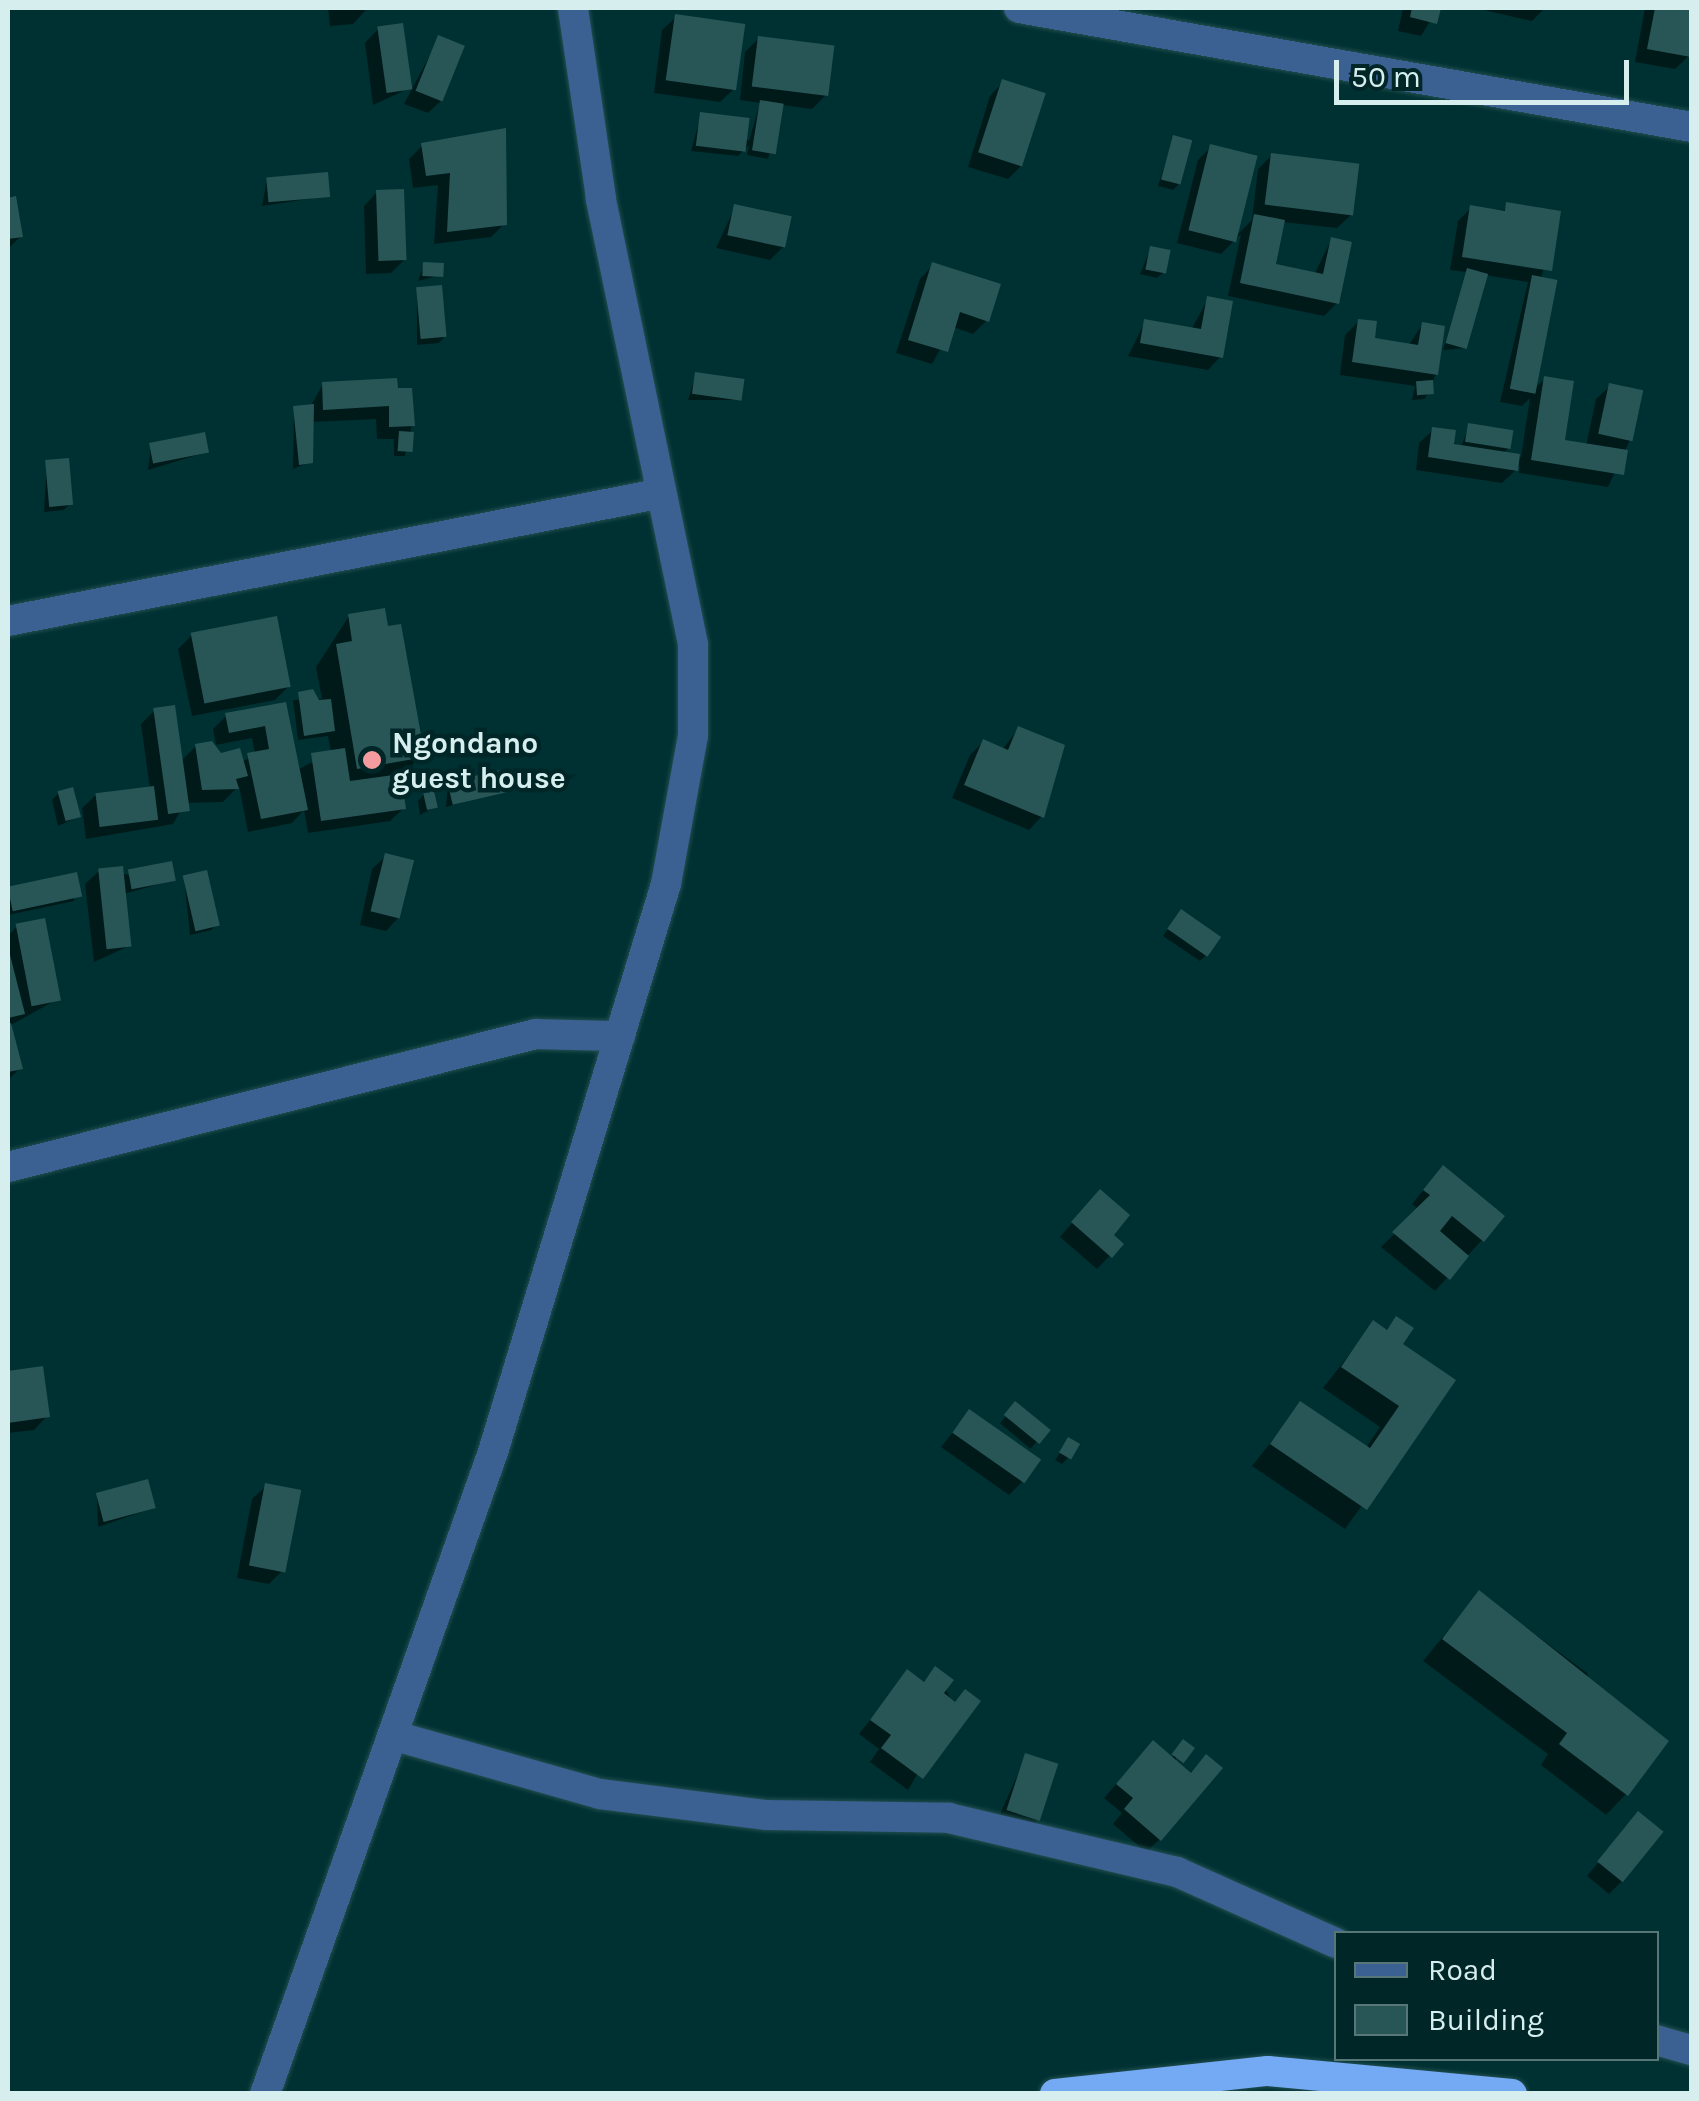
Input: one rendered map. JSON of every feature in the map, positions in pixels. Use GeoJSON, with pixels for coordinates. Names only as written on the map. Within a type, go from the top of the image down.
{"type":"FeatureCollection","features":[{"type":"Feature","properties":{"kind":"highway"},"geometry":{"type":"LineString","coordinates":[[1055,2094],[1268,2071],[1512,2094]]}},
{"type":"Feature","properties":{"kind":"street"},"geometry":{"type":"LineString","coordinates":[[265,2094],[396,1736],[620,1036],[666,884],[692,736],[693,644],[658,494],[574,8]]}},
{"type":"Feature","properties":{"kind":"street"},"geometry":{"type":"LineString","coordinates":[[1019,8],[1198,21],[1692,127]]}},
{"type":"Feature","properties":{"kind":"street"},"geometry":{"type":"LineString","coordinates":[[8,621],[658,494]]}},
{"type":"Feature","properties":{"kind":"street"},"geometry":{"type":"LineString","coordinates":[[8,1167],[536,1034],[620,1036]]}},
{"type":"Feature","properties":{"kind":"street"},"geometry":{"type":"LineString","coordinates":[[396,1736],[600,1794],[767,1815],[949,1818],[1177,1872],[1334,1942]]}},
{"type":"Feature","properties":{"kind":"street"},"geometry":{"type":"LineString","coordinates":[[1659,2041],[1692,2050]]}},
{"type":"Feature","properties":{"kind":"building"},"geometry":{"type":"Polygon","coordinates":[[[1412,8],[1441,8],[1437,24],[1410,17],[1412,8]]]}},
{"type":"Feature","properties":{"kind":"building"},"geometry":{"type":"Polygon","coordinates":[[[1655,8],[1692,8],[1691,57],[1647,49],[1655,8]]]}},
{"type":"Feature","properties":{"kind":"building"},"geometry":{"type":"Polygon","coordinates":[[[675,14],[745,24],[736,90],[666,80],[675,14]]]}},
{"type":"Feature","properties":{"kind":"building"},"geometry":{"type":"Polygon","coordinates":[[[403,23],[412,89],[387,93],[377,27],[403,23]]]}},
{"type":"Feature","properties":{"kind":"building"},"geometry":{"type":"Polygon","coordinates":[[[438,35],[465,46],[442,101],[416,91],[438,35]]]}},
{"type":"Feature","properties":{"kind":"building"},"geometry":{"type":"Polygon","coordinates":[[[758,36],[834,45],[828,96],[752,87],[758,36]]]}},
{"type":"Feature","properties":{"kind":"building"},"geometry":{"type":"Polygon","coordinates":[[[1002,79],[1046,93],[1022,166],[978,152],[1002,79]]]}},
{"type":"Feature","properties":{"kind":"building"},"geometry":{"type":"Polygon","coordinates":[[[760,100],[784,104],[776,154],[752,150],[760,100]]]}},
{"type":"Feature","properties":{"kind":"building"},"geometry":{"type":"Polygon","coordinates":[[[700,112],[750,118],[745,152],[696,146],[700,112]]]}},
{"type":"Feature","properties":{"kind":"building"},"geometry":{"type":"Polygon","coordinates":[[[506,128],[507,225],[447,232],[450,173],[426,176],[421,143],[506,128]]]}},
{"type":"Feature","properties":{"kind":"building"},"geometry":{"type":"Polygon","coordinates":[[[1173,135],[1192,140],[1180,185],[1161,179],[1173,135]]]}},
{"type":"Feature","properties":{"kind":"building"},"geometry":{"type":"Polygon","coordinates":[[[1210,144],[1258,156],[1236,242],[1188,230],[1210,144]]]}},
{"type":"Feature","properties":{"kind":"building"},"geometry":{"type":"Polygon","coordinates":[[[1271,153],[1359,164],[1353,215],[1265,205],[1271,153]]]}},
{"type":"Feature","properties":{"kind":"building"},"geometry":{"type":"Polygon","coordinates":[[[328,172],[330,197],[268,202],[266,177],[328,172]]]}},
{"type":"Feature","properties":{"kind":"building"},"geometry":{"type":"Polygon","coordinates":[[[404,189],[406,260],[378,261],[376,190],[404,189]]]}},
{"type":"Feature","properties":{"kind":"building"},"geometry":{"type":"Polygon","coordinates":[[[16,196],[23,237],[8,239],[8,198],[16,196]]]}},
{"type":"Feature","properties":{"kind":"building"},"geometry":{"type":"Polygon","coordinates":[[[1506,202],[1561,211],[1552,271],[1462,257],[1470,205],[1505,211],[1506,202]]]}},
{"type":"Feature","properties":{"kind":"building"},"geometry":{"type":"Polygon","coordinates":[[[734,204],[792,216],[785,248],[727,235],[734,204]]]}},
{"type":"Feature","properties":{"kind":"building"},"geometry":{"type":"Polygon","coordinates":[[[1254,214],[1285,220],[1276,264],[1323,274],[1331,237],[1352,242],[1339,304],[1240,283],[1254,214]]]}},
{"type":"Feature","properties":{"kind":"building"},"geometry":{"type":"Polygon","coordinates":[[[1150,246],[1171,250],[1166,274],[1145,270],[1150,246]]]}},
{"type":"Feature","properties":{"kind":"building"},"geometry":{"type":"Polygon","coordinates":[[[423,262],[444,263],[443,277],[422,276],[423,262]]]}},
{"type":"Feature","properties":{"kind":"building"},"geometry":{"type":"Polygon","coordinates":[[[932,262],[1001,284],[989,322],[960,312],[948,352],[908,340],[932,262]]]}},
{"type":"Feature","properties":{"kind":"building"},"geometry":{"type":"Polygon","coordinates":[[[1467,268],[1488,274],[1467,349],[1446,343],[1467,268]]]}},
{"type":"Feature","properties":{"kind":"building"},"geometry":{"type":"Polygon","coordinates":[[[1532,275],[1558,280],[1535,394],[1510,389],[1532,275]]]}},
{"type":"Feature","properties":{"kind":"building"},"geometry":{"type":"Polygon","coordinates":[[[442,285],[447,337],[421,339],[416,287],[442,285]]]}},
{"type":"Feature","properties":{"kind":"building"},"geometry":{"type":"Polygon","coordinates":[[[1207,296],[1233,301],[1223,358],[1140,343],[1144,319],[1201,329],[1207,296]]]}},
{"type":"Feature","properties":{"kind":"building"},"geometry":{"type":"Polygon","coordinates":[[[1358,319],[1377,321],[1375,338],[1418,345],[1422,322],[1445,326],[1438,375],[1352,362],[1358,319]]]}},
{"type":"Feature","properties":{"kind":"building"},"geometry":{"type":"Polygon","coordinates":[[[695,372],[745,379],[741,401],[692,394],[695,372]]]}},
{"type":"Feature","properties":{"kind":"building"},"geometry":{"type":"Polygon","coordinates":[[[1544,376],[1574,381],[1565,440],[1628,450],[1624,475],[1531,460],[1544,376]]]}},
{"type":"Feature","properties":{"kind":"building"},"geometry":{"type":"Polygon","coordinates":[[[397,378],[398,388],[412,388],[415,426],[389,427],[389,406],[323,410],[322,382],[397,378]]]}},
{"type":"Feature","properties":{"kind":"building"},"geometry":{"type":"Polygon","coordinates":[[[1433,380],[1434,394],[1417,395],[1416,381],[1433,380]]]}},
{"type":"Feature","properties":{"kind":"building"},"geometry":{"type":"Polygon","coordinates":[[[1609,383],[1643,390],[1632,441],[1598,434],[1609,383]]]}},
{"type":"Feature","properties":{"kind":"building"},"geometry":{"type":"Polygon","coordinates":[[[314,404],[313,463],[299,465],[293,406],[314,404]]]}},
{"type":"Feature","properties":{"kind":"building"},"geometry":{"type":"Polygon","coordinates":[[[1468,423],[1513,430],[1510,449],[1465,442],[1468,423]]]}},
{"type":"Feature","properties":{"kind":"building"},"geometry":{"type":"Polygon","coordinates":[[[1432,427],[1456,430],[1454,444],[1520,454],[1518,471],[1428,457],[1432,427]]]}},
{"type":"Feature","properties":{"kind":"building"},"geometry":{"type":"Polygon","coordinates":[[[399,431],[414,432],[413,452],[398,451],[399,431]]]}},
{"type":"Feature","properties":{"kind":"building"},"geometry":{"type":"Polygon","coordinates":[[[205,432],[209,453],[153,463],[149,443],[205,432]]]}},
{"type":"Feature","properties":{"kind":"building"},"geometry":{"type":"Polygon","coordinates":[[[69,458],[73,505],[49,507],[45,460],[69,458]]]}},
{"type":"Feature","properties":{"kind":"building"},"geometry":{"type":"Polygon","coordinates":[[[385,608],[388,626],[401,624],[425,757],[357,769],[336,644],[352,641],[348,614],[385,608]]]}},
{"type":"Feature","properties":{"kind":"building"},"geometry":{"type":"Polygon","coordinates":[[[277,616],[291,687],[204,703],[191,633],[277,616]]]}},
{"type":"Feature","properties":{"kind":"building"},"geometry":{"type":"Polygon","coordinates":[[[313,689],[319,700],[331,699],[335,731],[304,736],[298,692],[313,689]]]}},
{"type":"Feature","properties":{"kind":"building"},"geometry":{"type":"Polygon","coordinates":[[[286,702],[308,810],[261,819],[247,753],[269,749],[265,726],[229,733],[225,713],[286,702]]]}},
{"type":"Feature","properties":{"kind":"building"},"geometry":{"type":"Polygon","coordinates":[[[175,705],[190,811],[168,814],[153,708],[175,705]]]}},
{"type":"Feature","properties":{"kind":"building"},"geometry":{"type":"Polygon","coordinates":[[[1018,726],[1065,745],[1044,818],[964,785],[983,739],[1008,750],[1018,726]]]}},
{"type":"Feature","properties":{"kind":"building"},"geometry":{"type":"Polygon","coordinates":[[[212,741],[221,753],[240,748],[248,776],[236,779],[239,789],[202,790],[195,744],[212,741]]]}},
{"type":"Feature","properties":{"kind":"building"},"geometry":{"type":"Polygon","coordinates":[[[345,748],[350,781],[401,774],[406,809],[321,821],[311,753],[345,748]]]}},
{"type":"Feature","properties":{"kind":"building"},"geometry":{"type":"Polygon","coordinates":[[[505,769],[510,791],[453,805],[448,782],[505,769]]]}},
{"type":"Feature","properties":{"kind":"building"},"geometry":{"type":"Polygon","coordinates":[[[154,786],[158,820],[100,827],[95,793],[154,786]]]}},
{"type":"Feature","properties":{"kind":"building"},"geometry":{"type":"Polygon","coordinates":[[[73,787],[81,817],[66,821],[58,791],[73,787]]]}},
{"type":"Feature","properties":{"kind":"building"},"geometry":{"type":"Polygon","coordinates":[[[434,791],[438,808],[427,810],[423,793],[434,791]]]}},
{"type":"Feature","properties":{"kind":"building"},"geometry":{"type":"Polygon","coordinates":[[[385,853],[414,860],[400,918],[370,911],[385,853]]]}},
{"type":"Feature","properties":{"kind":"building"},"geometry":{"type":"Polygon","coordinates":[[[172,861],[176,881],[132,889],[128,870],[172,861]]]}},
{"type":"Feature","properties":{"kind":"building"},"geometry":{"type":"Polygon","coordinates":[[[123,866],[131,947],[107,949],[98,869],[123,866]]]}},
{"type":"Feature","properties":{"kind":"building"},"geometry":{"type":"Polygon","coordinates":[[[207,870],[220,926],[195,931],[183,876],[207,870]]]}},
{"type":"Feature","properties":{"kind":"building"},"geometry":{"type":"Polygon","coordinates":[[[77,872],[82,896],[13,911],[8,887],[77,872]]]}},
{"type":"Feature","properties":{"kind":"building"},"geometry":{"type":"Polygon","coordinates":[[[1181,909],[1221,937],[1207,957],[1167,929],[1181,909]]]}},
{"type":"Feature","properties":{"kind":"building"},"geometry":{"type":"Polygon","coordinates":[[[45,918],[61,1000],[32,1006],[16,924],[45,918]]]}},
{"type":"Feature","properties":{"kind":"building"},"geometry":{"type":"Polygon","coordinates":[[[8,947],[25,1014],[8,1018],[8,947]]]}},
{"type":"Feature","properties":{"kind":"building"},"geometry":{"type":"Polygon","coordinates":[[[11,1023],[23,1069],[8,1072],[8,1024],[11,1023]]]}},
{"type":"Feature","properties":{"kind":"building"},"geometry":{"type":"Polygon","coordinates":[[[1443,1165],[1505,1216],[1484,1242],[1452,1216],[1440,1231],[1469,1256],[1450,1280],[1392,1232],[1430,1195],[1423,1190],[1443,1165]]]}},
{"type":"Feature","properties":{"kind":"building"},"geometry":{"type":"Polygon","coordinates":[[[1100,1189],[1130,1215],[1114,1235],[1124,1244],[1112,1258],[1071,1222],[1100,1189]]]}},
{"type":"Feature","properties":{"kind":"building"},"geometry":{"type":"Polygon","coordinates":[[[1396,1316],[1414,1328],[1403,1344],[1456,1380],[1367,1510],[1270,1444],[1300,1401],[1370,1448],[1399,1406],[1341,1367],[1373,1320],[1387,1330],[1396,1316]]]}},
{"type":"Feature","properties":{"kind":"building"},"geometry":{"type":"Polygon","coordinates":[[[43,1366],[50,1417],[8,1423],[8,1371],[43,1366]]]}},
{"type":"Feature","properties":{"kind":"building"},"geometry":{"type":"Polygon","coordinates":[[[1015,1401],[1051,1430],[1039,1444],[1004,1415],[1015,1401]]]}},
{"type":"Feature","properties":{"kind":"building"},"geometry":{"type":"Polygon","coordinates":[[[969,1409],[1041,1459],[1024,1483],[952,1433],[969,1409]]]}},
{"type":"Feature","properties":{"kind":"building"},"geometry":{"type":"Polygon","coordinates":[[[1068,1437],[1080,1444],[1071,1460],[1059,1453],[1068,1437]]]}},
{"type":"Feature","properties":{"kind":"building"},"geometry":{"type":"Polygon","coordinates":[[[148,1479],[156,1508],[104,1522],[96,1493],[148,1479]]]}},
{"type":"Feature","properties":{"kind":"building"},"geometry":{"type":"Polygon","coordinates":[[[265,1483],[301,1490],[285,1573],[249,1565],[265,1483]]]}},
{"type":"Feature","properties":{"kind":"building"},"geometry":{"type":"Polygon","coordinates":[[[1479,1590],[1669,1741],[1628,1796],[1559,1744],[1567,1733],[1442,1639],[1479,1590]]]}},
{"type":"Feature","properties":{"kind":"building"},"geometry":{"type":"Polygon","coordinates":[[[935,1666],[954,1680],[944,1693],[955,1702],[965,1689],[981,1701],[923,1779],[881,1748],[891,1735],[870,1720],[907,1669],[924,1682],[935,1666]]]}},
{"type":"Feature","properties":{"kind":"building"},"geometry":{"type":"Polygon","coordinates":[[[1183,1739],[1195,1748],[1184,1763],[1172,1754],[1183,1739]]]}},
{"type":"Feature","properties":{"kind":"building"},"geometry":{"type":"Polygon","coordinates":[[[1153,1740],[1191,1773],[1206,1754],[1223,1768],[1161,1841],[1124,1809],[1133,1798],[1116,1784],[1153,1740]]]}},
{"type":"Feature","properties":{"kind":"building"},"geometry":{"type":"Polygon","coordinates":[[[1025,1753],[1058,1764],[1040,1821],[1006,1810],[1025,1753]]]}},
{"type":"Feature","properties":{"kind":"building"},"geometry":{"type":"Polygon","coordinates":[[[1638,1811],[1664,1832],[1623,1882],[1597,1862],[1638,1811]]]}},
{"type":"Feature","properties":{"kind":"place","name":"Ngondano guest house"},"geometry":{"type":"Point","coordinates":[372,760]}}]}
